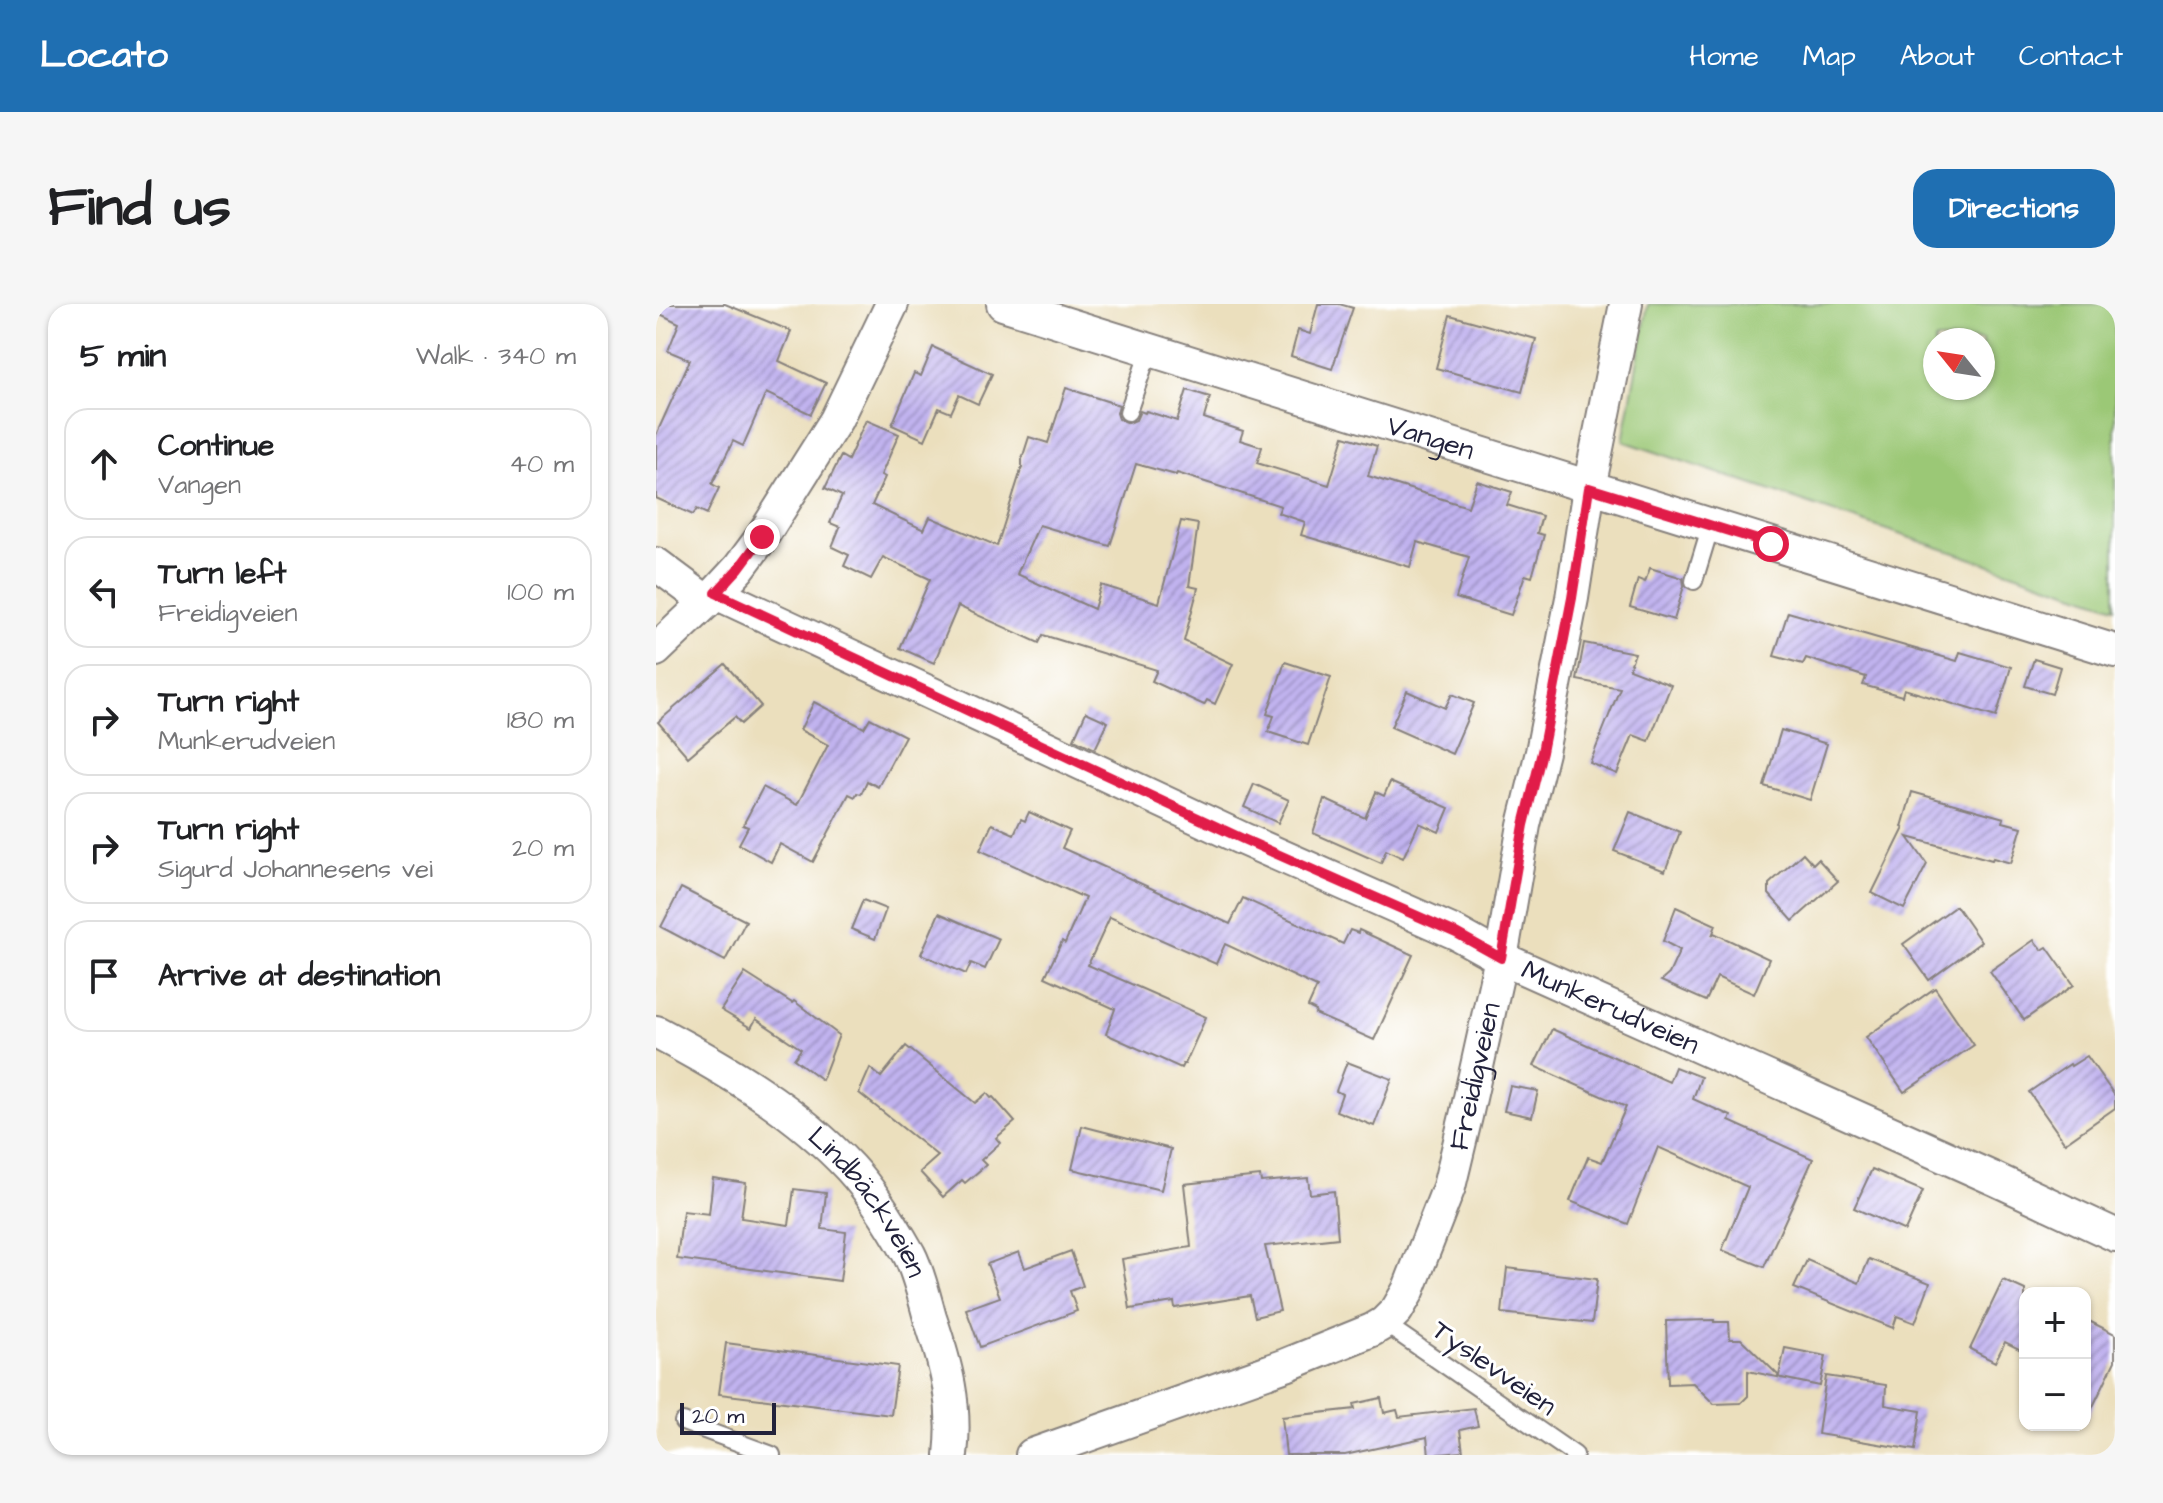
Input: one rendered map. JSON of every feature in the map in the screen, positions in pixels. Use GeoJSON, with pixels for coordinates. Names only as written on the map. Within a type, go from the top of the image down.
{"type":"FeatureCollection","features":[{"type":"Feature","properties":{"kind":"street"},"geometry":{"type":"LineString","coordinates":[[656,650],[712,597],[762,537],[836,420],[892,304]]}},
{"type":"Feature","properties":{"kind":"street","name":"Vangen"},"geometry":{"type":"LineString","coordinates":[[1003,304],[2115,651]]}},
{"type":"Feature","properties":{"kind":"street","name":"Freidigveien"},"geometry":{"type":"LineString","coordinates":[[1032,1455],[1286,1365],[1372,1330],[1397,1310],[1408,1291],[1449,1187],[1501,958],[1626,304]]}},
{"type":"Feature","properties":{"kind":"street","name":"Munkerudveien"},"geometry":{"type":"LineString","coordinates":[[656,564],[712,597],[2115,1235]]}},
{"type":"Feature","properties":{"kind":"street","name":"Lindbäckveien"},"geometry":{"type":"LineString","coordinates":[[656,1032],[768,1097],[827,1146],[871,1194],[910,1257],[946,1366],[952,1399],[951,1455]]}},
{"type":"Feature","properties":{"kind":"lane"},"geometry":{"type":"LineString","coordinates":[[1128,412],[1149,351]]}},
{"type":"Feature","properties":{"kind":"lane"},"geometry":{"type":"LineString","coordinates":[[1694,581],[1711,525]]}},
{"type":"Feature","properties":{"kind":"lane","name":"Tyslevveien"},"geometry":{"type":"LineString","coordinates":[[1384,1323],[1575,1455]]}},
{"type":"Feature","properties":{"kind":"lane"},"geometry":{"type":"LineString","coordinates":[[683,1422],[772,1455]]}},
{"type":"Feature","properties":{"kind":"green space"},"geometry":{"type":"Polygon","coordinates":[[[1648,304],[2115,304],[2115,607],[1623,441],[1648,304]]]}},
{"type":"Feature","properties":{"kind":"building"},"geometry":{"type":"Polygon","coordinates":[[[656,304],[725,304],[791,331],[779,361],[826,383],[811,414],[766,393],[743,446],[733,441],[712,484],[719,488],[707,514],[697,509],[693,515],[656,498],[656,435],[690,360],[668,351],[679,323],[656,312],[656,304]]]}},
{"type":"Feature","properties":{"kind":"building"},"geometry":{"type":"Polygon","coordinates":[[[1318,304],[1353,308],[1332,369],[1291,356],[1298,330],[1310,334],[1318,304]]]}},
{"type":"Feature","properties":{"kind":"building"},"geometry":{"type":"Polygon","coordinates":[[[1450,315],[1536,339],[1522,392],[1436,368],[1450,315]]]}},
{"type":"Feature","properties":{"kind":"building"},"geometry":{"type":"Polygon","coordinates":[[[933,347],[992,374],[978,404],[959,395],[951,413],[939,408],[925,440],[892,425],[914,373],[921,376],[933,347]]]}},
{"type":"Feature","properties":{"kind":"building"},"geometry":{"type":"Polygon","coordinates":[[[1066,388],[1119,405],[1119,419],[1129,423],[1136,420],[1140,411],[1177,421],[1187,390],[1210,397],[1204,418],[1243,431],[1240,440],[1262,447],[1257,463],[1329,485],[1344,436],[1377,446],[1368,476],[1468,507],[1477,481],[1512,492],[1507,505],[1542,516],[1537,533],[1544,535],[1532,577],[1525,575],[1511,615],[1456,598],[1469,557],[1417,542],[1410,567],[1301,535],[1305,522],[1278,513],[1281,506],[1177,473],[1136,464],[1110,546],[1039,525],[1017,574],[1094,609],[1101,585],[1159,603],[1181,521],[1198,524],[1189,586],[1198,588],[1184,641],[1233,664],[1215,704],[1207,700],[1204,705],[1152,681],[1157,670],[1043,635],[1039,643],[958,606],[934,663],[900,648],[930,579],[883,557],[871,579],[844,566],[849,555],[832,547],[840,527],[830,523],[842,496],[825,488],[841,456],[848,460],[866,420],[899,434],[872,505],[924,530],[930,517],[997,546],[1029,437],[1048,443],[1066,388]]]}},
{"type":"Feature","properties":{"kind":"building"},"geometry":{"type":"Polygon","coordinates":[[[1650,568],[1683,578],[1684,586],[1674,620],[1630,607],[1638,579],[1645,582],[1650,568]]]}},
{"type":"Feature","properties":{"kind":"building"},"geometry":{"type":"Polygon","coordinates":[[[1788,612],[1957,661],[1960,652],[2011,667],[1996,717],[1904,689],[1902,696],[1863,685],[1866,677],[1806,658],[1803,664],[1774,656],[1788,612]]]}},
{"type":"Feature","properties":{"kind":"building"},"geometry":{"type":"Polygon","coordinates":[[[1584,643],[1635,653],[1629,669],[1671,685],[1649,741],[1633,735],[1617,774],[1590,763],[1620,688],[1577,680],[1584,643]]]}},
{"type":"Feature","properties":{"kind":"building"},"geometry":{"type":"Polygon","coordinates":[[[2034,659],[2060,667],[2052,694],[2025,686],[2034,659]]]}},
{"type":"Feature","properties":{"kind":"building"},"geometry":{"type":"Polygon","coordinates":[[[1285,662],[1331,677],[1308,745],[1268,732],[1274,716],[1267,714],[1285,662]]]}},
{"type":"Feature","properties":{"kind":"building"},"geometry":{"type":"Polygon","coordinates":[[[725,664],[761,706],[741,724],[735,717],[688,757],[658,722],[725,664]]]}},
{"type":"Feature","properties":{"kind":"building"},"geometry":{"type":"Polygon","coordinates":[[[1407,691],[1445,708],[1452,694],[1474,703],[1452,754],[1391,727],[1407,691]]]}},
{"type":"Feature","properties":{"kind":"building"},"geometry":{"type":"Polygon","coordinates":[[[814,702],[864,728],[870,718],[905,736],[878,787],[867,781],[861,794],[857,793],[855,797],[849,794],[813,862],[780,844],[771,862],[739,844],[748,827],[743,825],[763,787],[797,805],[828,745],[800,730],[814,702]]]}},
{"type":"Feature","properties":{"kind":"building"},"geometry":{"type":"Polygon","coordinates":[[[1086,712],[1108,722],[1095,749],[1074,739],[1086,712]]]}},
{"type":"Feature","properties":{"kind":"building"},"geometry":{"type":"Polygon","coordinates":[[[1781,730],[1827,744],[1810,800],[1764,786],[1781,730]]]}},
{"type":"Feature","properties":{"kind":"building"},"geometry":{"type":"Polygon","coordinates":[[[1390,782],[1449,808],[1439,832],[1419,823],[1403,858],[1386,850],[1381,863],[1313,833],[1324,799],[1365,818],[1376,792],[1384,796],[1390,782]]]}},
{"type":"Feature","properties":{"kind":"building"},"geometry":{"type":"Polygon","coordinates":[[[1254,784],[1289,800],[1278,823],[1244,807],[1254,784]]]}},
{"type":"Feature","properties":{"kind":"building"},"geometry":{"type":"Polygon","coordinates":[[[1912,792],[2004,818],[2003,822],[2022,827],[2011,863],[1908,837],[1927,864],[1904,909],[1872,893],[1904,828],[1912,792]]]}},
{"type":"Feature","properties":{"kind":"building"},"geometry":{"type":"Polygon","coordinates":[[[1029,812],[1070,831],[1062,848],[1230,924],[1243,898],[1343,944],[1350,930],[1358,933],[1359,930],[1413,955],[1374,1040],[1315,1014],[1316,1011],[1308,1007],[1317,987],[1225,944],[1216,964],[1110,917],[1088,965],[1206,1017],[1181,1068],[1106,1034],[1115,1009],[1045,977],[1062,941],[1065,943],[1085,898],[980,850],[992,824],[1014,834],[1021,819],[1025,821],[1029,812]]]}},
{"type":"Feature","properties":{"kind":"building"},"geometry":{"type":"Polygon","coordinates":[[[1630,812],[1680,832],[1665,871],[1614,851],[1630,812]]]}},
{"type":"Feature","properties":{"kind":"building"},"geometry":{"type":"Polygon","coordinates":[[[1803,853],[1813,864],[1818,859],[1838,881],[1793,921],[1769,894],[1769,884],[1803,853]]]}},
{"type":"Feature","properties":{"kind":"building"},"geometry":{"type":"Polygon","coordinates":[[[681,888],[746,921],[725,961],[661,927],[681,888]]]}},
{"type":"Feature","properties":{"kind":"building"},"geometry":{"type":"Polygon","coordinates":[[[863,900],[886,909],[875,939],[851,929],[863,900]]]}},
{"type":"Feature","properties":{"kind":"building"},"geometry":{"type":"Polygon","coordinates":[[[1956,906],[1981,942],[1929,980],[1903,944],[1956,906]]]}},
{"type":"Feature","properties":{"kind":"building"},"geometry":{"type":"Polygon","coordinates":[[[1676,907],[1716,925],[1712,936],[1714,933],[1769,959],[1754,994],[1717,977],[1706,1001],[1661,981],[1669,974],[1680,950],[1663,941],[1676,907]]]}},
{"type":"Feature","properties":{"kind":"building"},"geometry":{"type":"Polygon","coordinates":[[[939,913],[999,939],[985,969],[971,963],[966,974],[921,954],[939,913]]]}},
{"type":"Feature","properties":{"kind":"building"},"geometry":{"type":"Polygon","coordinates":[[[2034,940],[2042,950],[2047,947],[2074,985],[2024,1020],[1990,971],[2034,940]]]}},
{"type":"Feature","properties":{"kind":"building"},"geometry":{"type":"Polygon","coordinates":[[[745,973],[792,1003],[794,1001],[839,1035],[822,1080],[794,1059],[801,1049],[756,1019],[751,1028],[721,1010],[745,973]]]}},
{"type":"Feature","properties":{"kind":"building"},"geometry":{"type":"Polygon","coordinates":[[[1935,988],[1974,1045],[1904,1092],[1866,1037],[1935,988]]]}},
{"type":"Feature","properties":{"kind":"building"},"geometry":{"type":"Polygon","coordinates":[[[1552,1029],[1669,1082],[1675,1067],[1701,1077],[1693,1099],[1731,1116],[1729,1121],[1813,1159],[1764,1267],[1722,1250],[1748,1187],[1658,1147],[1628,1224],[1570,1201],[1588,1157],[1602,1162],[1626,1107],[1534,1066],[1552,1029]]]}},
{"type":"Feature","properties":{"kind":"building"},"geometry":{"type":"Polygon","coordinates":[[[906,1046],[975,1103],[987,1093],[993,1097],[1015,1122],[996,1138],[1000,1143],[981,1160],[986,1165],[943,1197],[920,1172],[938,1156],[859,1093],[870,1068],[881,1077],[906,1046]]]}},
{"type":"Feature","properties":{"kind":"building"},"geometry":{"type":"Polygon","coordinates":[[[2087,1056],[2115,1096],[2115,1108],[2065,1143],[2029,1092],[2087,1056]]]}},
{"type":"Feature","properties":{"kind":"building"},"geometry":{"type":"Polygon","coordinates":[[[1347,1062],[1392,1079],[1374,1126],[1336,1111],[1342,1094],[1336,1091],[1347,1062]]]}},
{"type":"Feature","properties":{"kind":"building"},"geometry":{"type":"Polygon","coordinates":[[[1510,1086],[1538,1091],[1532,1117],[1504,1111],[1510,1086]]]}},
{"type":"Feature","properties":{"kind":"building"},"geometry":{"type":"Polygon","coordinates":[[[1082,1126],[1171,1149],[1161,1190],[1072,1169],[1082,1126]]]}},
{"type":"Feature","properties":{"kind":"building"},"geometry":{"type":"Polygon","coordinates":[[[1872,1169],[1923,1191],[1905,1231],[1854,1208],[1872,1169]]]}},
{"type":"Feature","properties":{"kind":"building"},"geometry":{"type":"Polygon","coordinates":[[[1260,1176],[1261,1182],[1308,1178],[1310,1194],[1334,1191],[1338,1238],[1265,1246],[1280,1311],[1255,1317],[1250,1296],[1175,1308],[1174,1302],[1130,1309],[1122,1259],[1191,1247],[1184,1184],[1260,1176]]]}},
{"type":"Feature","properties":{"kind":"building"},"geometry":{"type":"Polygon","coordinates":[[[713,1178],[746,1183],[741,1218],[789,1225],[794,1189],[826,1193],[822,1229],[846,1232],[840,1281],[677,1259],[683,1211],[709,1214],[713,1178]]]}},
{"type":"Feature","properties":{"kind":"building"},"geometry":{"type":"Polygon","coordinates":[[[1071,1251],[1083,1286],[1070,1291],[1077,1311],[980,1347],[966,1309],[1000,1297],[987,1264],[1019,1252],[1025,1268],[1071,1251]]]}},
{"type":"Feature","properties":{"kind":"building"},"geometry":{"type":"Polygon","coordinates":[[[1869,1259],[1930,1283],[1915,1323],[1897,1316],[1893,1328],[1794,1288],[1807,1260],[1859,1283],[1869,1259]]]}},
{"type":"Feature","properties":{"kind":"building"},"geometry":{"type":"Polygon","coordinates":[[[1507,1268],[1597,1279],[1592,1323],[1502,1313],[1507,1268]]]}},
{"type":"Feature","properties":{"kind":"building"},"geometry":{"type":"Polygon","coordinates":[[[2003,1280],[2019,1287],[2019,1349],[2005,1342],[1995,1362],[1970,1349],[2003,1280]]]}},
{"type":"Feature","properties":{"kind":"building"},"geometry":{"type":"Polygon","coordinates":[[[1666,1321],[1729,1322],[1730,1339],[1741,1339],[1779,1376],[1785,1348],[1826,1356],[1820,1386],[1748,1371],[1748,1396],[1741,1403],[1714,1404],[1693,1383],[1668,1384],[1666,1321]]]}},
{"type":"Feature","properties":{"kind":"building"},"geometry":{"type":"Polygon","coordinates":[[[2091,1322],[2115,1334],[2115,1361],[2091,1411],[2091,1322]]]}},
{"type":"Feature","properties":{"kind":"building"},"geometry":{"type":"Polygon","coordinates":[[[726,1343],[898,1366],[891,1415],[719,1394],[726,1343]]]}},
{"type":"Feature","properties":{"kind":"building"},"geometry":{"type":"Polygon","coordinates":[[[1826,1376],[1886,1385],[1885,1405],[1921,1411],[1915,1450],[1818,1434],[1826,1376]]]}},
{"type":"Feature","properties":{"kind":"building"},"geometry":{"type":"Polygon","coordinates":[[[1381,1398],[1384,1413],[1397,1410],[1399,1417],[1474,1408],[1478,1426],[1460,1430],[1463,1452],[1429,1455],[1427,1437],[1345,1455],[1286,1455],[1282,1417],[1355,1409],[1354,1404],[1381,1398]]]}},
{"type":"Feature","properties":{"kind":"route"},"geometry":{"type":"LineString","coordinates":[[762,537],[716,593],[1243,839],[1456,933],[1501,958],[1524,825],[1542,752],[1572,598],[1589,488],[1771,544]]}}]}
